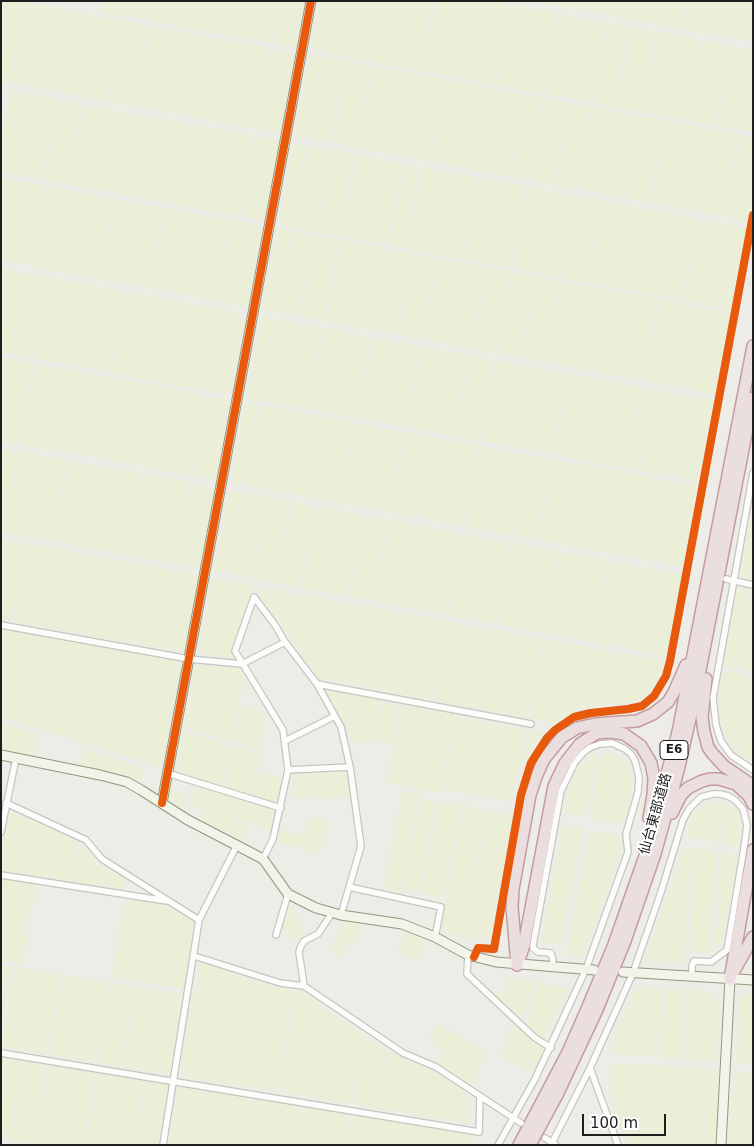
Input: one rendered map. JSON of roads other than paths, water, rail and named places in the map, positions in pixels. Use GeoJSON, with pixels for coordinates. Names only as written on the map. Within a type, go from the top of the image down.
{"type":"FeatureCollection","features":[{"type":"Feature","properties":{"kind":"highway","name":"仙台東部道路"},"geometry":{"type":"LineString","coordinates":[[530,1145],[584,1039],[625,941],[655,854],[678,771],[694,701],[753,346]]}},
{"type":"Feature","properties":{"kind":"highway","name":"仙台東部道路"},"geometry":{"type":"LineString","coordinates":[[519,1145],[568,1052],[613,947],[646,853],[669,770],[753,398]]}},
{"type":"Feature","properties":{"kind":"highway"},"geometry":{"type":"LineString","coordinates":[[719,548],[703,699],[704,732],[708,747],[717,759],[753,786]]}},
{"type":"Feature","properties":{"kind":"highway"},"geometry":{"type":"LineString","coordinates":[[517,965],[512,899],[530,795],[540,768],[556,743],[569,732],[584,726],[645,718],[654,714],[668,702],[684,671],[719,548]]}},
{"type":"Feature","properties":{"kind":"highway"},"geometry":{"type":"LineString","coordinates":[[517,965],[524,945],[554,786],[565,763],[580,744],[597,733],[610,732],[624,734],[641,746],[651,763],[654,778],[650,813],[613,947]]}},
{"type":"Feature","properties":{"kind":"highway"},"geometry":{"type":"LineString","coordinates":[[625,941],[645,899],[673,810],[681,795],[694,784],[710,778],[719,778],[736,784],[749,796],[753,804]]}},
{"type":"Feature","properties":{"kind":"highway"},"geometry":{"type":"LineString","coordinates":[[730,979],[753,850]]}},
{"type":"Feature","properties":{"kind":"highway"},"geometry":{"type":"LineString","coordinates":[[730,979],[753,937]]}},
{"type":"Feature","properties":{"kind":"street"},"geometry":{"type":"LineString","coordinates":[[162,803],[311,1]]}},
{"type":"Feature","properties":{"kind":"street"},"geometry":{"type":"LineString","coordinates":[[551,1048],[534,1037],[467,974],[471,956],[478,948],[494,949],[521,795],[531,763],[547,738],[574,717],[642,706],[654,696],[666,676],[753,216]]}},
{"type":"Feature","properties":{"kind":"street"},"geometry":{"type":"LineString","coordinates":[[753,473],[714,690],[714,713],[719,736],[731,755],[753,770]]}},
{"type":"Feature","properties":{"kind":"street"},"geometry":{"type":"LineString","coordinates":[[726,579],[753,585]]}},
{"type":"Feature","properties":{"kind":"street"},"geometry":{"type":"LineString","coordinates":[[263,859],[273,839],[288,770],[283,730],[235,651],[254,597],[317,684],[341,727],[350,766],[361,846],[348,887],[336,914],[318,934],[304,941],[301,946],[299,952],[304,986]]}},
{"type":"Feature","properties":{"kind":"street"},"geometry":{"type":"LineString","coordinates":[[1,625],[188,659],[242,664],[285,642]]}},
{"type":"Feature","properties":{"kind":"street"},"geometry":{"type":"LineString","coordinates":[[317,684],[531,724]]}},
{"type":"Feature","properties":{"kind":"street"},"geometry":{"type":"LineString","coordinates":[[285,741],[336,716]]}},
{"type":"Feature","properties":{"kind":"street"},"geometry":{"type":"LineString","coordinates":[[498,1145],[551,1048],[590,970],[628,852],[626,834],[639,785],[637,769],[631,754],[625,748],[612,743],[600,744],[584,752],[575,762],[561,791],[533,945],[533,948],[538,952],[551,953],[552,967]]}},
{"type":"Feature","properties":{"kind":"street"},"geometry":{"type":"LineString","coordinates":[[1,755],[115,778],[141,790],[188,820],[263,859],[288,894],[316,908],[336,914],[390,921],[418,929],[471,956],[496,962],[590,970]]}},
{"type":"Feature","properties":{"kind":"street"},"geometry":{"type":"LineString","coordinates":[[1,832],[16,758]]}},
{"type":"Feature","properties":{"kind":"street"},"geometry":{"type":"LineString","coordinates":[[288,770],[350,766]]}},
{"type":"Feature","properties":{"kind":"street"},"geometry":{"type":"LineString","coordinates":[[167,773],[281,808]]}},
{"type":"Feature","properties":{"kind":"street"},"geometry":{"type":"LineString","coordinates":[[545,1138],[553,1144],[590,1068],[662,892],[689,809],[701,797],[720,794],[735,800],[743,809],[747,825],[744,848],[727,950],[711,962],[694,961],[692,977]]}},
{"type":"Feature","properties":{"kind":"street"},"geometry":{"type":"LineString","coordinates":[[6,803],[86,840],[102,859],[199,920]]}},
{"type":"Feature","properties":{"kind":"street"},"geometry":{"type":"LineString","coordinates":[[163,1145],[199,920],[237,845]]}},
{"type":"Feature","properties":{"kind":"street"},"geometry":{"type":"LineString","coordinates":[[1,875],[171,902]]}},
{"type":"Feature","properties":{"kind":"street"},"geometry":{"type":"LineString","coordinates":[[348,887],[441,907],[434,937]]}},
{"type":"Feature","properties":{"kind":"street"},"geometry":{"type":"LineString","coordinates":[[276,935],[288,894]]}},
{"type":"Feature","properties":{"kind":"street"},"geometry":{"type":"LineString","coordinates":[[194,956],[280,984],[304,986],[403,1053],[436,1067],[522,1123]]}},
{"type":"Feature","properties":{"kind":"street"},"geometry":{"type":"LineString","coordinates":[[628,973],[753,980]]}},
{"type":"Feature","properties":{"kind":"street"},"geometry":{"type":"LineString","coordinates":[[721,1145],[730,979]]}},
{"type":"Feature","properties":{"kind":"street"},"geometry":{"type":"LineString","coordinates":[[1,1053],[174,1080],[479,1132],[480,1096]]}},
{"type":"Feature","properties":{"kind":"street"},"geometry":{"type":"LineString","coordinates":[[590,1068],[618,1145]]}}]}
